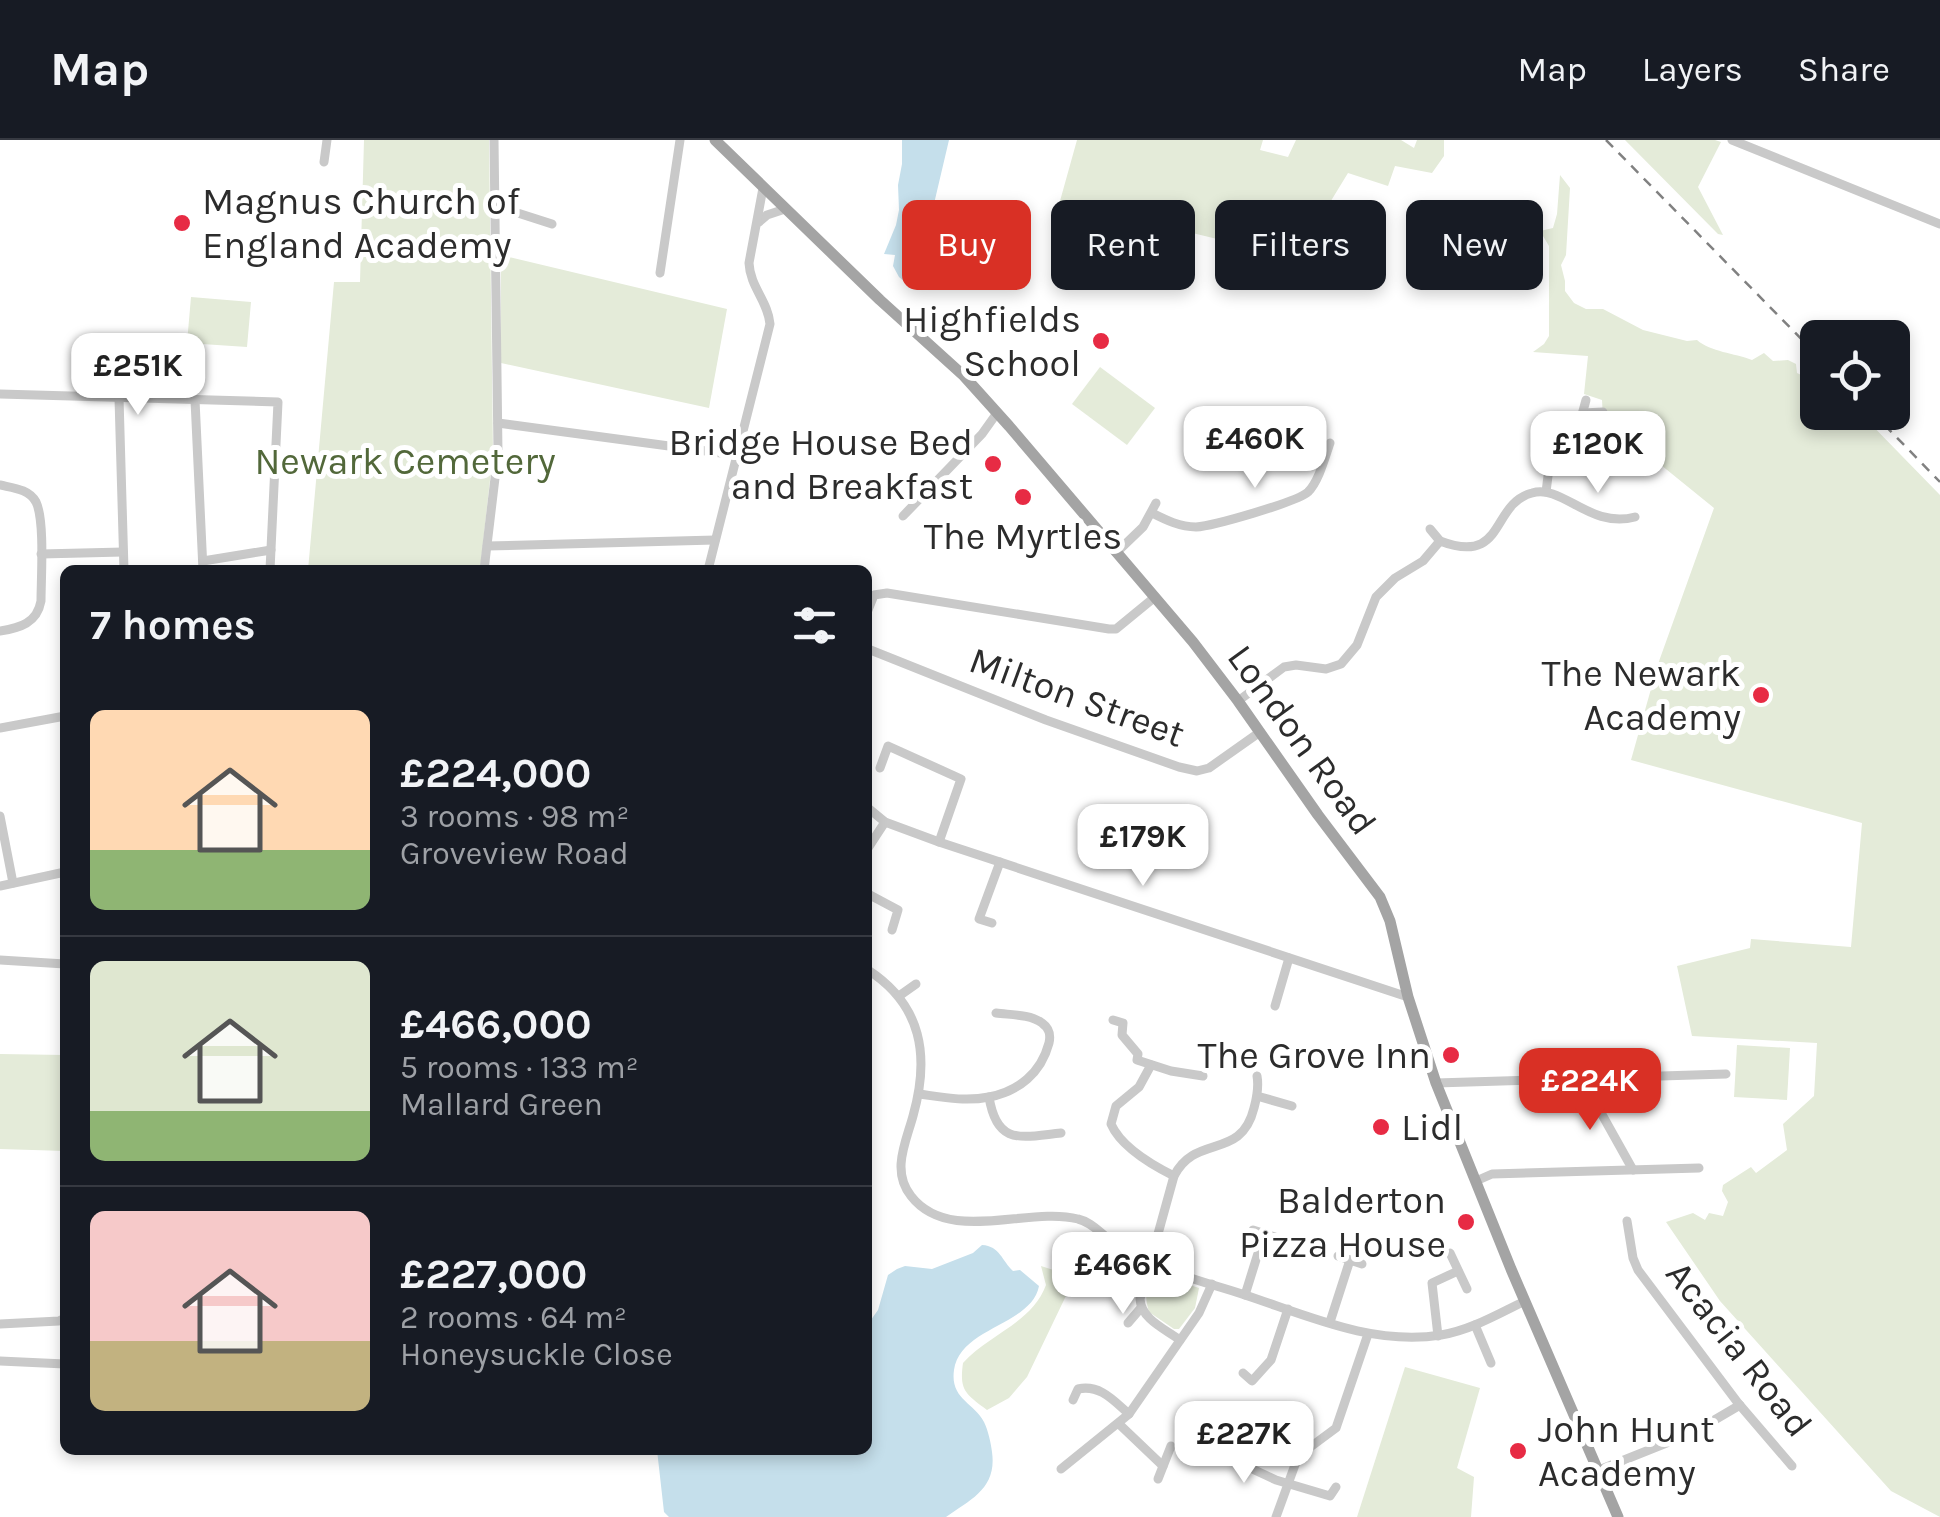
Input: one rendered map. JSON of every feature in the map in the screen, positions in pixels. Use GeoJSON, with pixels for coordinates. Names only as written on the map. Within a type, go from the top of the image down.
{"type":"FeatureCollection","features":[{"type":"Feature","properties":{"kind":"main road","name":"London Road"},"geometry":{"type":"LineString","coordinates":[[722,142],[786,210],[964,376],[997,413],[1193,642],[1380,897],[1436,1082],[1618,1517]]}},
{"type":"Feature","properties":{"kind":"street"},"geometry":{"type":"LineString","coordinates":[[324,162],[327,140]]}},
{"type":"Feature","properties":{"kind":"street"},"geometry":{"type":"LineString","coordinates":[[485,565],[498,454],[494,140]]}},
{"type":"Feature","properties":{"kind":"street"},"geometry":{"type":"LineString","coordinates":[[660,274],[680,140]]}},
{"type":"Feature","properties":{"kind":"street"},"geometry":{"type":"LineString","coordinates":[[1732,140],[1940,224]]}},
{"type":"Feature","properties":{"kind":"street"},"geometry":{"type":"LineString","coordinates":[[709,565],[770,324],[768,310],[749,273],[764,188]]}},
{"type":"Feature","properties":{"kind":"street"},"geometry":{"type":"LineString","coordinates":[[496,206],[552,224]]}},
{"type":"Feature","properties":{"kind":"street"},"geometry":{"type":"LineString","coordinates":[[758,224],[766,215],[786,210]]}},
{"type":"Feature","properties":{"kind":"street"},"geometry":{"type":"LineString","coordinates":[[0,394],[278,402],[270,565]]}},
{"type":"Feature","properties":{"kind":"street"},"geometry":{"type":"LineString","coordinates":[[119,398],[124,565]]}},
{"type":"Feature","properties":{"kind":"street"},"geometry":{"type":"LineString","coordinates":[[195,400],[203,565]]}},
{"type":"Feature","properties":{"kind":"street"},"geometry":{"type":"LineString","coordinates":[[1546,492],[1552,457],[1574,430],[1586,400]]}},
{"type":"Feature","properties":{"kind":"street"},"geometry":{"type":"LineString","coordinates":[[1583,413],[1603,412]]}},
{"type":"Feature","properties":{"kind":"street"},"geometry":{"type":"LineString","coordinates":[[904,516],[997,413]]}},
{"type":"Feature","properties":{"kind":"street"},"geometry":{"type":"LineString","coordinates":[[498,423],[736,456]]}},
{"type":"Feature","properties":{"kind":"street"},"geometry":{"type":"LineString","coordinates":[[1116,552],[1138,533],[1154,508],[1173,523],[1198,527],[1302,496],[1312,486],[1330,442]]}},
{"type":"Feature","properties":{"kind":"street"},"geometry":{"type":"LineString","coordinates":[[0,485],[18,488],[36,502],[41,554],[39,610],[25,626],[0,631]]}},
{"type":"Feature","properties":{"kind":"street"},"geometry":{"type":"LineString","coordinates":[[1430,529],[1440,541],[1467,548],[1482,543],[1519,500],[1530,493],[1546,492],[1597,516],[1635,517]]}},
{"type":"Feature","properties":{"kind":"street"},"geometry":{"type":"LineString","coordinates":[[487,546],[715,540]]}},
{"type":"Feature","properties":{"kind":"street"},"geometry":{"type":"LineString","coordinates":[[1238,700],[1284,668],[1296,665],[1326,669],[1341,664],[1357,645],[1370,608],[1382,589],[1423,561],[1440,541]]}},
{"type":"Feature","properties":{"kind":"street"},"geometry":{"type":"LineString","coordinates":[[207,565],[271,550]]}},
{"type":"Feature","properties":{"kind":"street"},"geometry":{"type":"LineString","coordinates":[[41,554],[123,552]]}},
{"type":"Feature","properties":{"kind":"street"},"geometry":{"type":"LineString","coordinates":[[872,600],[874,595],[887,594],[1116,629],[1155,597]]}},
{"type":"Feature","properties":{"kind":"street","name":"Milton Street"},"geometry":{"type":"LineString","coordinates":[[872,651],[1046,720],[1197,771],[1208,768],[1260,732]]}},
{"type":"Feature","properties":{"kind":"street"},"geometry":{"type":"LineString","coordinates":[[0,728],[60,717]]}},
{"type":"Feature","properties":{"kind":"street"},"geometry":{"type":"LineString","coordinates":[[880,768],[888,746],[972,782]]}},
{"type":"Feature","properties":{"kind":"street"},"geometry":{"type":"LineString","coordinates":[[939,842],[961,778]]}},
{"type":"Feature","properties":{"kind":"street"},"geometry":{"type":"LineString","coordinates":[[872,811],[885,822],[939,842],[1408,997]]}},
{"type":"Feature","properties":{"kind":"street"},"geometry":{"type":"LineString","coordinates":[[0,816],[13,884]]}},
{"type":"Feature","properties":{"kind":"street"},"geometry":{"type":"LineString","coordinates":[[872,842],[885,822]]}},
{"type":"Feature","properties":{"kind":"street"},"geometry":{"type":"LineString","coordinates":[[992,924],[979,919],[1000,862]]}},
{"type":"Feature","properties":{"kind":"street"},"geometry":{"type":"LineString","coordinates":[[0,886],[60,873]]}},
{"type":"Feature","properties":{"kind":"street"},"geometry":{"type":"LineString","coordinates":[[872,896],[898,910],[892,930]]}},
{"type":"Feature","properties":{"kind":"street"},"geometry":{"type":"LineString","coordinates":[[1274,1006],[1289,958]]}},
{"type":"Feature","properties":{"kind":"street"},"geometry":{"type":"LineString","coordinates":[[0,960],[60,964]]}},
{"type":"Feature","properties":{"kind":"street"},"geometry":{"type":"LineString","coordinates":[[872,972],[899,996],[921,1045],[918,1094],[900,1166],[905,1186],[923,1208],[948,1218],[973,1221],[1057,1216],[1084,1220],[1149,1263],[1368,1334],[1394,1338],[1438,1336],[1475,1325],[1525,1302]]}},
{"type":"Feature","properties":{"kind":"street"},"geometry":{"type":"LineString","coordinates":[[899,996],[916,984]]}},
{"type":"Feature","properties":{"kind":"street"},"geometry":{"type":"LineString","coordinates":[[918,1094],[958,1099],[989,1097],[1015,1087],[1036,1072],[1050,1037],[1047,1028],[1039,1021],[1007,1020],[996,1012]]}},
{"type":"Feature","properties":{"kind":"street"},"geometry":{"type":"LineString","coordinates":[[1113,1020],[1123,1023],[1122,1034],[1138,1054],[1136,1060],[1203,1076]]}},
{"type":"Feature","properties":{"kind":"street"},"geometry":{"type":"LineString","coordinates":[[1151,1065],[1139,1087],[1116,1106],[1111,1124],[1129,1146],[1174,1176]]}},
{"type":"Feature","properties":{"kind":"street"},"geometry":{"type":"LineString","coordinates":[[1436,1082],[1726,1074]]}},
{"type":"Feature","properties":{"kind":"street"},"geometry":{"type":"LineString","coordinates":[[1128,1323],[1140,1309],[1174,1176],[1195,1152],[1225,1144],[1240,1135],[1249,1124],[1257,1096],[1257,1076]]}},
{"type":"Feature","properties":{"kind":"street"},"geometry":{"type":"LineString","coordinates":[[1582,1078],[1633,1170]]}},
{"type":"Feature","properties":{"kind":"street"},"geometry":{"type":"LineString","coordinates":[[1257,1096],[1292,1106]]}},
{"type":"Feature","properties":{"kind":"street"},"geometry":{"type":"LineString","coordinates":[[989,1097],[994,1121],[1006,1132],[1057,1136]]}},
{"type":"Feature","properties":{"kind":"street"},"geometry":{"type":"LineString","coordinates":[[1476,1180],[1492,1174],[1700,1168]]}},
{"type":"Feature","properties":{"kind":"street","name":"Acacia Road"},"geometry":{"type":"LineString","coordinates":[[1627,1221],[1638,1270],[1740,1405],[1792,1466]]}},
{"type":"Feature","properties":{"kind":"street"},"geometry":{"type":"LineString","coordinates":[[1245,1295],[1259,1232],[1276,1237]]}},
{"type":"Feature","properties":{"kind":"street"},"geometry":{"type":"LineString","coordinates":[[1450,1253],[1467,1289]]}},
{"type":"Feature","properties":{"kind":"street"},"geometry":{"type":"LineString","coordinates":[[1338,1256],[1362,1264]]}},
{"type":"Feature","properties":{"kind":"street"},"geometry":{"type":"LineString","coordinates":[[1330,1322],[1350,1260]]}},
{"type":"Feature","properties":{"kind":"street"},"geometry":{"type":"LineString","coordinates":[[1438,1336],[1432,1284],[1458,1270]]}},
{"type":"Feature","properties":{"kind":"street"},"geometry":{"type":"LineString","coordinates":[[1061,1468],[1129,1414],[1199,1313],[1212,1284]]}},
{"type":"Feature","properties":{"kind":"street"},"geometry":{"type":"LineString","coordinates":[[1140,1309],[1180,1340]]}},
{"type":"Feature","properties":{"kind":"street"},"geometry":{"type":"LineString","coordinates":[[1242,1373],[1252,1381],[1271,1360],[1288,1309]]}},
{"type":"Feature","properties":{"kind":"street"},"geometry":{"type":"LineString","coordinates":[[0,1324],[60,1320]]}},
{"type":"Feature","properties":{"kind":"street"},"geometry":{"type":"LineString","coordinates":[[1475,1325],[1491,1363]]}},
{"type":"Feature","properties":{"kind":"street"},"geometry":{"type":"LineString","coordinates":[[1276,1517],[1300,1456],[1336,1428],[1368,1334]]}},
{"type":"Feature","properties":{"kind":"street"},"geometry":{"type":"LineString","coordinates":[[0,1361],[60,1364]]}},
{"type":"Feature","properties":{"kind":"street"},"geometry":{"type":"LineString","coordinates":[[1071,1378],[1078,1388]]}},
{"type":"Feature","properties":{"kind":"street"},"geometry":{"type":"LineString","coordinates":[[1078,1388],[1098,1390],[1129,1414]]}},
{"type":"Feature","properties":{"kind":"street"},"geometry":{"type":"LineString","coordinates":[[1073,1400],[1078,1388]]}},
{"type":"Feature","properties":{"kind":"street"},"geometry":{"type":"LineString","coordinates":[[1598,1470],[1694,1432],[1740,1405]]}},
{"type":"Feature","properties":{"kind":"street"},"geometry":{"type":"LineString","coordinates":[[1119,1424],[1163,1466]]}},
{"type":"Feature","properties":{"kind":"street"},"geometry":{"type":"LineString","coordinates":[[1158,1479],[1171,1446]]}},
{"type":"Feature","properties":{"kind":"street"},"geometry":{"type":"LineString","coordinates":[[1244,1465],[1332,1496]]}},
{"type":"Feature","properties":{"kind":"green space","name":"Newark Cemetery"},"geometry":{"type":"Polygon","coordinates":[[[364,140],[489,140],[493,453],[481,565],[308,565],[334,282],[360,282],[364,140]]]}},
{"type":"Feature","properties":{"kind":"green space"},"geometry":{"type":"Polygon","coordinates":[[[1077,140],[1263,140],[1260,150],[1288,157],[1296,140],[1401,140],[1414,148],[1417,140],[1444,140],[1444,156],[1432,173],[1395,166],[1388,186],[1348,173],[1331,200],[1215,200],[1215,238],[1195,234],[1195,200],[1060,200],[1077,140]]]}},
{"type":"Feature","properties":{"kind":"green space"},"geometry":{"type":"Polygon","coordinates":[[[1625,140],[1721,142],[1698,187],[1723,235],[1718,234],[1625,140]]]}},
{"type":"Feature","properties":{"kind":"green space"},"geometry":{"type":"Polygon","coordinates":[[[1560,175],[1570,188],[1566,255],[1561,265],[1565,291],[1574,303],[1586,309],[1603,309],[1643,330],[1697,340],[1752,360],[1764,353],[1773,361],[1796,364],[1800,374],[1800,430],[1877,430],[1940,495],[1940,1517],[1891,1491],[1720,1301],[1666,1222],[1693,1213],[1705,1220],[1709,1213],[1723,1216],[1728,1202],[1723,1185],[1751,1167],[1756,1173],[1787,1150],[1783,1124],[1814,1096],[1817,1043],[1692,1036],[1677,966],[1750,948],[1751,939],[1851,947],[1862,823],[1631,760],[1658,664],[1714,508],[1603,418],[1602,400],[1584,394],[1588,356],[1533,352],[1549,336],[1549,246],[1543,230],[1553,228],[1560,175]]]}},
{"type":"Feature","properties":{"kind":"green space"},"geometry":{"type":"Polygon","coordinates":[[[501,255],[727,309],[709,408],[501,363],[501,255]]]}},
{"type":"Feature","properties":{"kind":"green space"},"geometry":{"type":"Polygon","coordinates":[[[191,297],[251,302],[247,347],[187,343],[191,297]]]}},
{"type":"Feature","properties":{"kind":"green space"},"geometry":{"type":"Polygon","coordinates":[[[1100,367],[1155,408],[1127,445],[1072,404],[1100,367]]]}},
{"type":"Feature","properties":{"kind":"green space"},"geometry":{"type":"Polygon","coordinates":[[[1737,1045],[1790,1048],[1787,1100],[1734,1097],[1737,1045]]]}},
{"type":"Feature","properties":{"kind":"green space"},"geometry":{"type":"Polygon","coordinates":[[[0,1054],[60,1055],[60,1151],[0,1149],[0,1054]]]}},
{"type":"Feature","properties":{"kind":"green space"},"geometry":{"type":"Polygon","coordinates":[[[1041,1266],[1075,1277],[1027,1377],[1009,1398],[987,1410],[966,1391],[963,1363],[1031,1309],[1046,1285],[1041,1266]]]}},
{"type":"Feature","properties":{"kind":"green space"},"geometry":{"type":"Polygon","coordinates":[[[1156,1274],[1199,1288],[1195,1308],[1179,1329],[1149,1312],[1146,1292],[1156,1274]]]}},
{"type":"Feature","properties":{"kind":"green space"},"geometry":{"type":"Polygon","coordinates":[[[1405,1367],[1480,1388],[1457,1468],[1474,1477],[1471,1517],[1357,1517],[1405,1367]]]}},
{"type":"Feature","properties":{"kind":"water"},"geometry":{"type":"Polygon","coordinates":[[[902,140],[949,140],[935,200],[902,200],[902,280],[893,266],[895,255],[884,254],[899,210],[902,140]]]}},
{"type":"Feature","properties":{"kind":"water"},"geometry":{"type":"Polygon","coordinates":[[[982,1245],[993,1248],[1013,1271],[1020,1270],[1039,1286],[1024,1310],[969,1344],[954,1370],[955,1388],[984,1422],[992,1448],[991,1475],[973,1498],[946,1517],[669,1517],[664,1512],[658,1455],[872,1455],[872,1318],[888,1275],[905,1266],[932,1269],[973,1253],[982,1245]]]}},
{"type":"Feature","properties":{"kind":"railway"},"geometry":{"type":"LineString","coordinates":[[1606,140],[1800,338]]}},
{"type":"Feature","properties":{"kind":"railway"},"geometry":{"type":"LineString","coordinates":[[1889,430],[1940,482]]}},
{"type":"Feature","properties":{"kind":"place","name":"Magnus Church of England Academy"},"geometry":{"type":"Point","coordinates":[182,223]}},
{"type":"Feature","properties":{"kind":"place","name":"Highfields School"},"geometry":{"type":"Point","coordinates":[1101,341]}},
{"type":"Feature","properties":{"kind":"place","name":"Bridge House Bed and Breakfast"},"geometry":{"type":"Point","coordinates":[993,464]}},
{"type":"Feature","properties":{"kind":"place","name":"The Myrtles"},"geometry":{"type":"Point","coordinates":[1023,497]}},
{"type":"Feature","properties":{"kind":"place","name":"The Newark Academy"},"geometry":{"type":"Point","coordinates":[1761,695]}},
{"type":"Feature","properties":{"kind":"place","name":"The Grove Inn"},"geometry":{"type":"Point","coordinates":[1451,1055]}},
{"type":"Feature","properties":{"kind":"place","name":"Lidl"},"geometry":{"type":"Point","coordinates":[1381,1127]}},
{"type":"Feature","properties":{"kind":"place","name":"Balderton Pizza House"},"geometry":{"type":"Point","coordinates":[1466,1222]}},
{"type":"Feature","properties":{"kind":"place","name":"John Hunt Academy"},"geometry":{"type":"Point","coordinates":[1518,1451]}}]}
